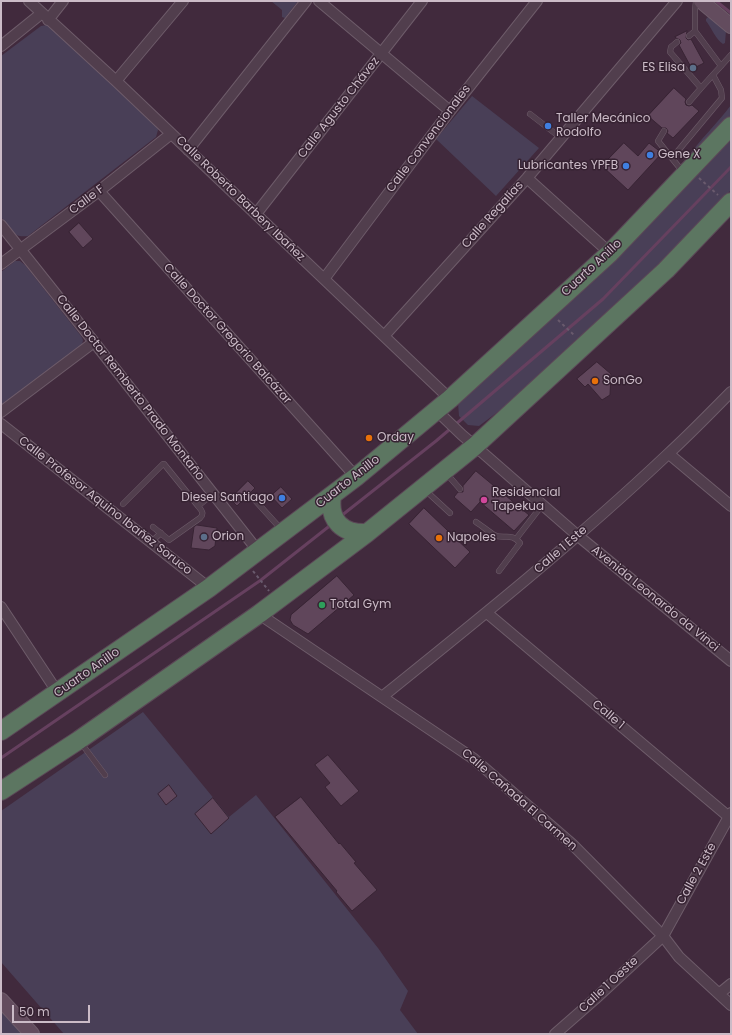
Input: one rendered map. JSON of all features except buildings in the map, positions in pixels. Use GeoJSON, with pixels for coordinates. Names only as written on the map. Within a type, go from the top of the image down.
{"type":"FeatureCollection","features":[{"type":"Feature","properties":{"kind":"highway","name":"Cuarto Anillo"},"geometry":{"type":"LineString","coordinates":[[1,731],[209,588],[258,550],[441,416],[450,399],[610,253],[731,126]]}},
{"type":"Feature","properties":{"kind":"highway"},"geometry":{"type":"LineString","coordinates":[[1,791],[79,740],[259,614],[367,533],[423,488],[444,471],[468,440],[666,270],[731,202]]}},
{"type":"Feature","properties":{"kind":"highway"},"geometry":{"type":"LineString","coordinates":[[332,496],[331,511],[336,525],[343,536],[345,543],[344,550]]}},
{"type":"Feature","properties":{"kind":"highway"},"geometry":{"type":"LineString","coordinates":[[307,514],[323,516],[336,525],[359,533],[367,533]]}},
{"type":"Feature","properties":{"kind":"main road"},"geometry":{"type":"LineString","coordinates":[[701,1],[731,26]]}},
{"type":"Feature","properties":{"kind":"main road"},"geometry":{"type":"LineString","coordinates":[[1,1000],[32,1034]]}},
{"type":"Feature","properties":{"kind":"street","name":"Calle Roberto Barbery Ibañez"},"geometry":{"type":"LineString","coordinates":[[29,1],[450,399]]}},
{"type":"Feature","properties":{"kind":"street"},"geometry":{"type":"LineString","coordinates":[[1,46],[64,1]]}},
{"type":"Feature","properties":{"kind":"street"},"geometry":{"type":"LineString","coordinates":[[116,82],[183,1]]}},
{"type":"Feature","properties":{"kind":"street"},"geometry":{"type":"LineString","coordinates":[[188,150],[306,1]]}},
{"type":"Feature","properties":{"kind":"street"},"geometry":{"type":"LineString","coordinates":[[319,1],[450,111]]}},
{"type":"Feature","properties":{"kind":"street","name":"Calle Agusto Chávez"},"geometry":{"type":"LineString","coordinates":[[256,214],[422,1]]}},
{"type":"Feature","properties":{"kind":"street","name":"Calle Convencionales"},"geometry":{"type":"LineString","coordinates":[[324,279],[450,111],[537,1]]}},
{"type":"Feature","properties":{"kind":"street","name":"Calle Regalías"},"geometry":{"type":"LineString","coordinates":[[384,336],[527,178],[677,1]]}},
{"type":"Feature","properties":{"kind":"street","name":"Calle F"},"geometry":{"type":"LineString","coordinates":[[1,264],[99,191],[171,134]]}},
{"type":"Feature","properties":{"kind":"street"},"geometry":{"type":"LineString","coordinates":[[527,178],[610,253]]}},
{"type":"Feature","properties":{"kind":"street","name":"Calle Doctor Gregorio Balcázar"},"geometry":{"type":"LineString","coordinates":[[99,191],[356,478]]}},
{"type":"Feature","properties":{"kind":"street","name":"Calle Doctor Remberto Prado Montaño"},"geometry":{"type":"LineString","coordinates":[[1,225],[258,550]]}},
{"type":"Feature","properties":{"kind":"street"},"geometry":{"type":"LineString","coordinates":[[1,412],[94,342]]}},
{"type":"Feature","properties":{"kind":"street","name":"Calle 1 Este"},"geometry":{"type":"LineString","coordinates":[[382,698],[487,613],[577,536],[669,454],[731,392]]}},
{"type":"Feature","properties":{"kind":"street","name":"Avenida Leonardo da Vinci"},"geometry":{"type":"LineString","coordinates":[[441,416],[543,504],[577,536],[731,661]]}},
{"type":"Feature","properties":{"kind":"street","name":"Calle Profesor Aquino Ibañez Soruco"},"geometry":{"type":"LineString","coordinates":[[1,424],[209,588]]}},
{"type":"Feature","properties":{"kind":"street"},"geometry":{"type":"LineString","coordinates":[[669,454],[731,506]]}},
{"type":"Feature","properties":{"kind":"street"},"geometry":{"type":"LineString","coordinates":[[1,607],[58,693]]}},
{"type":"Feature","properties":{"kind":"street","name":"Calle 1"},"geometry":{"type":"LineString","coordinates":[[487,613],[730,815]]}},
{"type":"Feature","properties":{"kind":"street","name":"Calle Cañada El Carmen"},"geometry":{"type":"LineString","coordinates":[[259,614],[474,759],[572,844],[663,936],[679,957],[731,1005]]}},
{"type":"Feature","properties":{"kind":"street","name":"Calle 2 Este"},"geometry":{"type":"LineString","coordinates":[[663,936],[730,815]]}},
{"type":"Feature","properties":{"kind":"street","name":"Calle 1 Oeste"},"geometry":{"type":"LineString","coordinates":[[555,1034],[663,936]]}},
{"type":"Feature","properties":{"kind":"street"},"geometry":{"type":"LineString","coordinates":[[720,994],[731,984]]}},
{"type":"Feature","properties":{"kind":"lane"},"geometry":{"type":"LineString","coordinates":[[696,1],[695,31],[720,66]]}},
{"type":"Feature","properties":{"kind":"lane"},"geometry":{"type":"LineString","coordinates":[[689,36],[695,31]]}},
{"type":"Feature","properties":{"kind":"lane"},"geometry":{"type":"LineString","coordinates":[[677,42],[671,47],[670,52],[701,88]]}},
{"type":"Feature","properties":{"kind":"lane"},"geometry":{"type":"LineString","coordinates":[[689,102],[731,55]]}},
{"type":"Feature","properties":{"kind":"lane"},"geometry":{"type":"LineString","coordinates":[[672,158],[722,98],[721,90],[713,74]]}},
{"type":"Feature","properties":{"kind":"lane"},"geometry":{"type":"LineString","coordinates":[[530,114],[561,138]]}},
{"type":"Feature","properties":{"kind":"lane"},"geometry":{"type":"LineString","coordinates":[[664,131],[658,141],[685,174]]}},
{"type":"Feature","properties":{"kind":"lane"},"geometry":{"type":"LineString","coordinates":[[123,504],[164,464],[203,512],[203,515],[169,540],[153,527]]}},
{"type":"Feature","properties":{"kind":"lane"},"geometry":{"type":"LineString","coordinates":[[444,471],[460,489]]}},
{"type":"Feature","properties":{"kind":"lane"},"geometry":{"type":"LineString","coordinates":[[423,488],[450,513]]}},
{"type":"Feature","properties":{"kind":"lane"},"geometry":{"type":"LineString","coordinates":[[198,506],[213,494]]}},
{"type":"Feature","properties":{"kind":"lane"},"geometry":{"type":"LineString","coordinates":[[252,497],[283,532]]}},
{"type":"Feature","properties":{"kind":"lane"},"geometry":{"type":"LineString","coordinates":[[516,539],[543,504]]}},
{"type":"Feature","properties":{"kind":"lane"},"geometry":{"type":"LineString","coordinates":[[476,522],[495,535],[507,536],[516,539],[520,544],[499,571]]}},
{"type":"Feature","properties":{"kind":"lane"},"geometry":{"type":"LineString","coordinates":[[151,542],[161,533]]}},
{"type":"Feature","properties":{"kind":"lane"},"geometry":{"type":"LineString","coordinates":[[79,740],[105,775]]}},
{"type":"Feature","properties":{"kind":"path"},"geometry":{"type":"LineString","coordinates":[[706,183],[714,191]]}},
{"type":"Feature","properties":{"kind":"path"},"geometry":{"type":"LineString","coordinates":[[565,326],[572,332]]}},
{"type":"Feature","properties":{"kind":"path"},"geometry":{"type":"LineString","coordinates":[[256,575],[265,586]]}},
{"type":"Feature","properties":{"kind":"shaded area"},"geometry":{"type":"Polygon","coordinates":[[[271,1],[298,1],[285,18],[282,17],[282,10],[271,1]]]}},
{"type":"Feature","properties":{"kind":"shaded area"},"geometry":{"type":"Polygon","coordinates":[[[708,17],[726,31],[725,43],[723,44],[720,42],[716,37],[706,21],[708,17]]]}},
{"type":"Feature","properties":{"kind":"shaded area"},"geometry":{"type":"Polygon","coordinates":[[[41,26],[51,26],[156,122],[158,130],[156,137],[28,236],[18,236],[9,229],[1,217],[1,56],[41,26]]]}},
{"type":"Feature","properties":{"kind":"shaded area"},"geometry":{"type":"Polygon","coordinates":[[[472,96],[539,148],[496,196],[436,139],[472,96]]]}},
{"type":"Feature","properties":{"kind":"shaded area"},"geometry":{"type":"Polygon","coordinates":[[[731,105],[731,117],[687,163],[686,160],[691,153],[731,105]]]}},
{"type":"Feature","properties":{"kind":"shaded area"},"geometry":{"type":"Polygon","coordinates":[[[731,138],[731,190],[678,246],[507,405],[479,426],[468,425],[459,416],[458,403],[653,221],[731,138]]]}},
{"type":"Feature","properties":{"kind":"shaded area"},"geometry":{"type":"Polygon","coordinates":[[[15,261],[20,261],[25,265],[83,340],[82,345],[1,408],[1,272],[15,261]]]}},
{"type":"Feature","properties":{"kind":"shaded area"},"geometry":{"type":"Polygon","coordinates":[[[143,712],[229,817],[256,795],[378,948],[408,991],[400,1010],[418,1034],[64,1034],[1,962],[1,811],[143,712]]]}},
{"type":"Feature","properties":{"kind":"shaded area"},"geometry":{"type":"Polygon","coordinates":[[[1,1011],[22,1034],[1,1034],[1,1011]]]}},
{"type":"Feature","properties":{"kind":"waterway"},"geometry":{"type":"LineString","coordinates":[[716,1],[731,13]]}},
{"type":"Feature","properties":{"kind":"waterway"},"geometry":{"type":"LineString","coordinates":[[341,516],[436,441],[603,299],[731,167]]}},
{"type":"Feature","properties":{"kind":"waterway"},"geometry":{"type":"LineString","coordinates":[[1,758],[261,580],[332,524]]}},
{"type":"Feature","properties":{"kind":"place","name":"ES Elisa"},"geometry":{"type":"Point","coordinates":[693,68]}},
{"type":"Feature","properties":{"kind":"place","name":"Taller Mecánico Rodolfo"},"geometry":{"type":"Point","coordinates":[548,126]}},
{"type":"Feature","properties":{"kind":"place","name":"Gene X"},"geometry":{"type":"Point","coordinates":[650,155]}},
{"type":"Feature","properties":{"kind":"place","name":"Lubricantes YPFB"},"geometry":{"type":"Point","coordinates":[626,166]}},
{"type":"Feature","properties":{"kind":"place","name":"SonGo"},"geometry":{"type":"Point","coordinates":[595,381]}},
{"type":"Feature","properties":{"kind":"place","name":"Orday"},"geometry":{"type":"Point","coordinates":[369,438]}},
{"type":"Feature","properties":{"kind":"place","name":"Diesel Santiago"},"geometry":{"type":"Point","coordinates":[282,498]}},
{"type":"Feature","properties":{"kind":"place","name":"Residencial Tapekua"},"geometry":{"type":"Point","coordinates":[484,500]}},
{"type":"Feature","properties":{"kind":"place","name":"Orion"},"geometry":{"type":"Point","coordinates":[204,537]}},
{"type":"Feature","properties":{"kind":"place","name":"Napoles"},"geometry":{"type":"Point","coordinates":[439,538]}},
{"type":"Feature","properties":{"kind":"place","name":"Total Gym"},"geometry":{"type":"Point","coordinates":[322,605]}}]}
